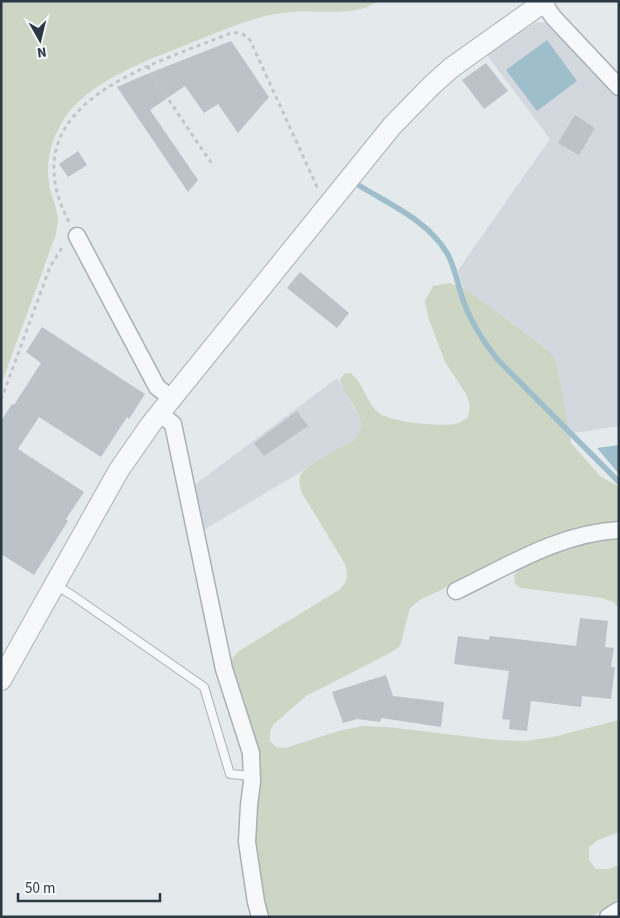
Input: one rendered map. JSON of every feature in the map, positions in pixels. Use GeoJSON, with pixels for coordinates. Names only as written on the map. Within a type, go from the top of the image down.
{"type":"FeatureCollection","features":[{"type":"Feature","properties":{"kind":"street"},"geometry":{"type":"LineString","coordinates":[[1,680],[139,439],[392,126],[431,86],[473,51],[544,2],[554,18],[619,87]]}},
{"type":"Feature","properties":{"kind":"street"},"geometry":{"type":"LineString","coordinates":[[77,236],[157,387],[173,424],[224,669],[251,753],[252,776],[248,815],[248,842],[256,902],[260,917]]}},
{"type":"Feature","properties":{"kind":"street"},"geometry":{"type":"LineString","coordinates":[[456,591],[570,538],[590,533],[619,530]]}},
{"type":"Feature","properties":{"kind":"street"},"geometry":{"type":"LineString","coordinates":[[608,917],[619,910]]}},
{"type":"Feature","properties":{"kind":"lane"},"geometry":{"type":"LineString","coordinates":[[55,585],[204,687],[230,774],[252,776]]}},
{"type":"Feature","properties":{"kind":"path"},"geometry":{"type":"LineString","coordinates":[[1,400],[50,267],[66,242],[77,236],[63,210],[56,191],[54,170],[63,131],[74,114],[88,100],[116,81],[148,66],[231,33],[245,35],[250,40],[317,189],[332,201]]}},
{"type":"Feature","properties":{"kind":"path"},"geometry":{"type":"LineString","coordinates":[[148,66],[152,75],[212,164]]}},
{"type":"Feature","properties":{"kind":"shaded area"},"geometry":{"type":"Polygon","coordinates":[[[536,22],[547,23],[619,99],[619,426],[574,433],[567,426],[558,370],[549,351],[462,286],[458,270],[550,139],[487,55],[536,22]]]}},
{"type":"Feature","properties":{"kind":"shaded area"},"geometry":{"type":"Polygon","coordinates":[[[337,378],[359,416],[361,425],[359,434],[354,440],[202,531],[193,486],[337,378]]]}},
{"type":"Feature","properties":{"kind":"green space"},"geometry":{"type":"Polygon","coordinates":[[[1,1],[377,1],[369,6],[349,11],[280,13],[244,22],[126,70],[86,95],[74,106],[64,118],[51,148],[49,159],[49,182],[58,219],[56,234],[1,385],[1,1]]]}},
{"type":"Feature","properties":{"kind":"green space"},"geometry":{"type":"Polygon","coordinates":[[[449,283],[466,289],[549,351],[554,358],[558,370],[571,443],[600,476],[619,487],[619,523],[548,539],[420,600],[410,608],[400,646],[306,696],[274,724],[270,731],[270,741],[276,747],[285,748],[339,731],[362,726],[387,727],[497,740],[526,741],[553,737],[619,720],[619,832],[598,840],[589,847],[589,860],[596,869],[608,869],[619,865],[619,900],[591,917],[268,917],[256,860],[232,669],[233,658],[239,651],[339,590],[346,581],[345,564],[302,493],[299,481],[301,474],[305,470],[354,440],[359,432],[361,424],[356,409],[342,387],[340,379],[344,374],[350,373],[355,377],[371,404],[379,413],[385,416],[405,421],[442,425],[458,423],[468,417],[470,405],[466,394],[445,362],[428,317],[425,301],[433,286],[449,283]]]}},
{"type":"Feature","properties":{"kind":"green space"},"geometry":{"type":"Polygon","coordinates":[[[619,538],[619,608],[613,602],[602,598],[521,588],[515,584],[514,575],[520,569],[550,553],[591,540],[619,538]]]}},
{"type":"Feature","properties":{"kind":"water"},"geometry":{"type":"Polygon","coordinates":[[[547,40],[577,81],[537,111],[506,70],[547,40]]]}},
{"type":"Feature","properties":{"kind":"water"},"geometry":{"type":"Polygon","coordinates":[[[619,445],[619,474],[597,448],[619,445]]]}},
{"type":"Feature","properties":{"kind":"building"},"geometry":{"type":"Polygon","coordinates":[[[231,41],[269,97],[238,133],[218,104],[204,113],[185,86],[150,110],[198,180],[188,192],[117,87],[231,41]]]}},
{"type":"Feature","properties":{"kind":"building"},"geometry":{"type":"Polygon","coordinates":[[[486,63],[508,91],[484,109],[462,80],[486,63]]]}},
{"type":"Feature","properties":{"kind":"building"},"geometry":{"type":"Polygon","coordinates":[[[575,115],[595,128],[579,155],[558,143],[575,115]]]}},
{"type":"Feature","properties":{"kind":"building"},"geometry":{"type":"Polygon","coordinates":[[[78,151],[87,165],[68,177],[59,164],[78,151]]]}},
{"type":"Feature","properties":{"kind":"building"},"geometry":{"type":"Polygon","coordinates":[[[300,272],[349,313],[337,328],[287,288],[300,272]]]}},
{"type":"Feature","properties":{"kind":"building"},"geometry":{"type":"Polygon","coordinates":[[[42,327],[145,394],[129,419],[127,417],[101,457],[39,417],[18,449],[84,492],[34,575],[1,554],[1,421],[12,404],[14,405],[41,363],[26,352],[42,327]]]}},
{"type":"Feature","properties":{"kind":"building"},"geometry":{"type":"Polygon","coordinates":[[[297,411],[308,426],[264,456],[254,443],[297,411]]]}},
{"type":"Feature","properties":{"kind":"building"},"geometry":{"type":"Polygon","coordinates":[[[580,618],[608,621],[605,647],[614,648],[611,667],[615,667],[611,699],[582,696],[581,707],[531,701],[527,731],[509,729],[510,720],[502,719],[509,671],[454,664],[458,636],[489,640],[490,636],[576,646],[580,618]]]}},
{"type":"Feature","properties":{"kind":"building"},"geometry":{"type":"Polygon","coordinates":[[[386,675],[393,696],[444,702],[441,727],[381,718],[380,722],[357,719],[343,723],[332,692],[386,675]]]}},
{"type":"Feature","properties":{"kind":"waterway"},"geometry":{"type":"LineString","coordinates":[[360,186],[408,215],[430,232],[439,242],[452,264],[469,314],[492,353],[619,482]]}}]}
